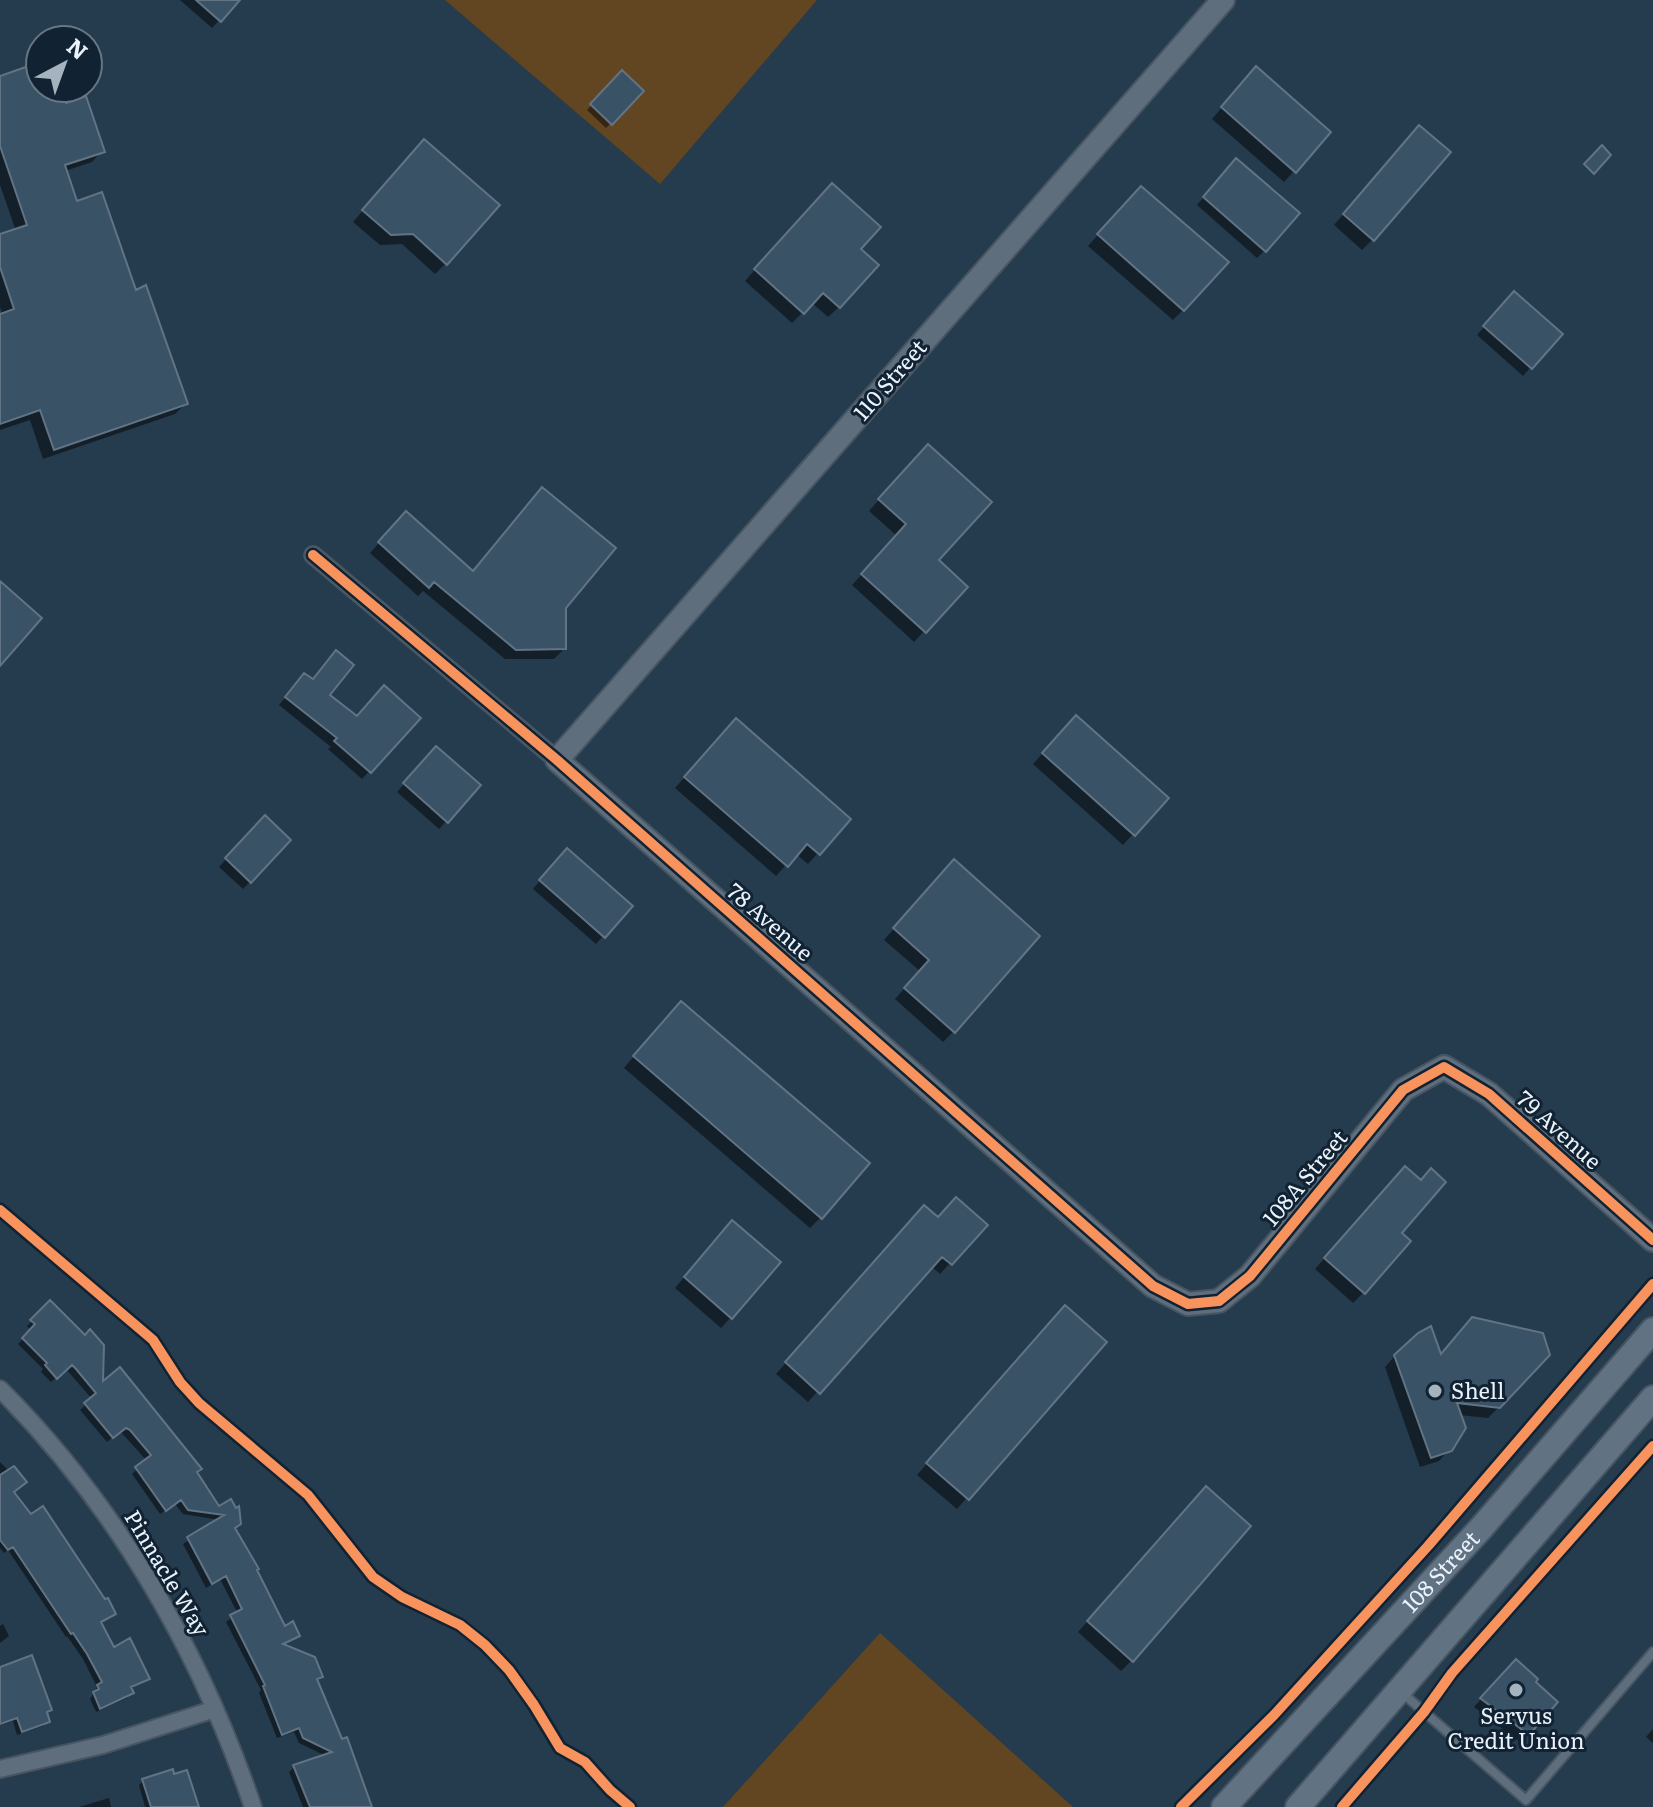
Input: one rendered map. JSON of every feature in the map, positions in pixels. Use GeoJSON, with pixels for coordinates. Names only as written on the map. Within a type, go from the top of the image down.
{"type":"FeatureCollection","features":[{"type":"Feature","properties":{"kind":"main road","name":"108 Street"},"geometry":{"type":"LineString","coordinates":[[1224,1807],[1482,1527],[1653,1330]]}},
{"type":"Feature","properties":{"kind":"main road","name":"108 Street"},"geometry":{"type":"LineString","coordinates":[[1298,1807],[1653,1398]]}},
{"type":"Feature","properties":{"kind":"street","name":"110 Street"},"geometry":{"type":"LineString","coordinates":[[557,760],[1223,0]]}},
{"type":"Feature","properties":{"kind":"street","name":"78 Avenue"},"geometry":{"type":"LineString","coordinates":[[313,555],[557,760],[1153,1286],[1188,1304],[1205,1302]]}},
{"type":"Feature","properties":{"kind":"street","name":"79 Avenue"},"geometry":{"type":"LineString","coordinates":[[1432,1074],[1444,1067],[1489,1094],[1653,1240]]}},
{"type":"Feature","properties":{"kind":"street","name":"108A Street"},"geometry":{"type":"LineString","coordinates":[[1205,1302],[1219,1301],[1250,1276],[1403,1090],[1432,1074]]}},
{"type":"Feature","properties":{"kind":"street","name":"Pinnacle Way"},"geometry":{"type":"LineString","coordinates":[[0,1389],[37,1426],[114,1525],[178,1629],[215,1709],[253,1807]]}},
{"type":"Feature","properties":{"kind":"street"},"geometry":{"type":"LineString","coordinates":[[0,1769],[103,1745],[215,1709]]}},
{"type":"Feature","properties":{"kind":"lane"},"geometry":{"type":"LineString","coordinates":[[1399,1691],[1526,1800],[1653,1652]]}},
{"type":"Feature","properties":{"kind":"shaded area"},"geometry":{"type":"Polygon","coordinates":[[[445,0],[817,0],[660,184],[445,0]]]}},
{"type":"Feature","properties":{"kind":"shaded area"},"geometry":{"type":"Polygon","coordinates":[[[880,1633],[1073,1807],[723,1807],[880,1633]]]}},
{"type":"Feature","properties":{"kind":"building"},"geometry":{"type":"Polygon","coordinates":[[[196,0],[240,0],[221,22],[196,0]]]}},
{"type":"Feature","properties":{"kind":"building"},"geometry":{"type":"Polygon","coordinates":[[[1256,66],[1331,132],[1296,173],[1221,107],[1256,66]]]}},
{"type":"Feature","properties":{"kind":"building"},"geometry":{"type":"Polygon","coordinates":[[[24,68],[24,104],[89,104],[105,152],[65,165],[77,201],[102,192],[136,290],[146,285],[188,404],[54,450],[40,410],[0,424],[0,314],[14,309],[0,267],[0,234],[27,225],[0,146],[0,76],[24,68]]]}},
{"type":"Feature","properties":{"kind":"building"},"geometry":{"type":"Polygon","coordinates":[[[622,70],[644,91],[612,125],[590,104],[622,70]]]}},
{"type":"Feature","properties":{"kind":"building"},"geometry":{"type":"Polygon","coordinates":[[[1419,125],[1451,152],[1374,241],[1343,214],[1419,125]]]}},
{"type":"Feature","properties":{"kind":"building"},"geometry":{"type":"Polygon","coordinates":[[[424,139],[500,205],[447,265],[413,234],[391,235],[362,210],[424,139]]]}},
{"type":"Feature","properties":{"kind":"building"},"geometry":{"type":"Polygon","coordinates":[[[1602,145],[1611,155],[1594,174],[1584,164],[1602,145]]]}},
{"type":"Feature","properties":{"kind":"building"},"geometry":{"type":"Polygon","coordinates":[[[1236,158],[1300,213],[1266,252],[1203,197],[1236,158]]]}},
{"type":"Feature","properties":{"kind":"building"},"geometry":{"type":"Polygon","coordinates":[[[832,183],[881,227],[861,249],[879,265],[840,308],[823,293],[804,314],[754,269],[832,183]]]}},
{"type":"Feature","properties":{"kind":"building"},"geometry":{"type":"Polygon","coordinates":[[[1141,186],[1229,262],[1184,311],[1097,234],[1141,186]]]}},
{"type":"Feature","properties":{"kind":"building"},"geometry":{"type":"Polygon","coordinates":[[[1514,291],[1563,334],[1532,369],[1483,326],[1514,291]]]}},
{"type":"Feature","properties":{"kind":"building"},"geometry":{"type":"Polygon","coordinates":[[[928,444],[992,502],[939,560],[968,587],[926,633],[861,574],[906,524],[878,499],[928,444]]]}},
{"type":"Feature","properties":{"kind":"building"},"geometry":{"type":"Polygon","coordinates":[[[542,487],[616,548],[566,608],[566,649],[516,650],[434,582],[429,588],[378,542],[406,511],[473,571],[542,487]]]}},
{"type":"Feature","properties":{"kind":"building"},"geometry":{"type":"Polygon","coordinates":[[[0,581],[42,618],[0,666],[0,581]]]}},
{"type":"Feature","properties":{"kind":"building"},"geometry":{"type":"Polygon","coordinates":[[[336,650],[354,665],[330,695],[357,716],[384,685],[421,718],[371,773],[334,741],[337,738],[285,697],[304,673],[313,679],[336,650]]]}},
{"type":"Feature","properties":{"kind":"building"},"geometry":{"type":"Polygon","coordinates":[[[1076,715],[1169,798],[1135,836],[1042,753],[1076,715]]]}},
{"type":"Feature","properties":{"kind":"building"},"geometry":{"type":"Polygon","coordinates":[[[736,718],[851,819],[820,855],[807,844],[788,867],[684,777],[736,718]]]}},
{"type":"Feature","properties":{"kind":"building"},"geometry":{"type":"Polygon","coordinates":[[[436,746],[481,785],[448,823],[403,783],[436,746]]]}},
{"type":"Feature","properties":{"kind":"building"},"geometry":{"type":"Polygon","coordinates":[[[265,815],[291,840],[251,883],[225,858],[265,815]]]}},
{"type":"Feature","properties":{"kind":"building"},"geometry":{"type":"Polygon","coordinates":[[[567,848],[633,906],[605,938],[539,880],[567,848]]]}},
{"type":"Feature","properties":{"kind":"building"},"geometry":{"type":"Polygon","coordinates":[[[954,859],[1040,936],[955,1033],[904,988],[929,960],[893,928],[954,859]]]}},
{"type":"Feature","properties":{"kind":"building"},"geometry":{"type":"Polygon","coordinates":[[[681,1001],[870,1163],[822,1219],[633,1056],[681,1001]]]}},
{"type":"Feature","properties":{"kind":"building"},"geometry":{"type":"Polygon","coordinates":[[[1405,1166],[1421,1180],[1431,1168],[1446,1182],[1402,1233],[1411,1241],[1365,1294],[1324,1258],[1405,1166]]]}},
{"type":"Feature","properties":{"kind":"building"},"geometry":{"type":"Polygon","coordinates":[[[956,1197],[988,1225],[952,1265],[942,1257],[820,1394],[785,1362],[924,1205],[938,1217],[956,1197]]]}},
{"type":"Feature","properties":{"kind":"building"},"geometry":{"type":"Polygon","coordinates":[[[732,1220],[781,1262],[732,1319],[684,1277],[732,1220]]]}},
{"type":"Feature","properties":{"kind":"building"},"geometry":{"type":"Polygon","coordinates":[[[50,1300],[85,1335],[90,1329],[104,1345],[103,1381],[120,1367],[202,1469],[197,1472],[219,1506],[231,1499],[236,1508],[239,1506],[241,1524],[235,1528],[259,1569],[285,1626],[293,1621],[300,1636],[283,1644],[315,1657],[323,1677],[317,1679],[342,1739],[347,1737],[372,1807],[310,1807],[293,1765],[332,1752],[303,1738],[299,1728],[282,1735],[265,1685],[230,1615],[242,1609],[226,1576],[212,1584],[187,1537],[224,1515],[188,1510],[181,1500],[166,1511],[135,1467],[151,1455],[126,1428],[113,1438],[84,1403],[96,1393],[72,1365],[57,1379],[45,1365],[47,1363],[22,1338],[35,1324],[30,1320],[50,1300]]]}},
{"type":"Feature","properties":{"kind":"building"},"geometry":{"type":"Polygon","coordinates":[[[1065,1305],[1107,1342],[969,1500],[926,1463],[1065,1305]]]}},
{"type":"Feature","properties":{"kind":"building","name":"Shell"},"geometry":{"type":"Polygon","coordinates":[[[1472,1317],[1543,1333],[1550,1355],[1500,1408],[1457,1403],[1466,1428],[1452,1451],[1431,1458],[1394,1355],[1418,1333],[1431,1326],[1441,1354],[1472,1317]]]}},
{"type":"Feature","properties":{"kind":"building"},"geometry":{"type":"Polygon","coordinates":[[[14,1466],[27,1482],[14,1492],[31,1514],[43,1506],[105,1599],[108,1598],[116,1614],[101,1622],[114,1647],[130,1638],[150,1679],[131,1687],[134,1693],[100,1709],[93,1692],[99,1689],[97,1685],[102,1682],[87,1654],[13,1547],[8,1550],[0,1540],[0,1475],[14,1466]]]}},
{"type":"Feature","properties":{"kind":"building"},"geometry":{"type":"Polygon","coordinates":[[[1206,1486],[1251,1526],[1133,1662],[1087,1621],[1206,1486]]]}},
{"type":"Feature","properties":{"kind":"building"},"geometry":{"type":"Polygon","coordinates":[[[32,1655],[52,1710],[47,1712],[50,1722],[22,1732],[17,1718],[0,1724],[0,1667],[32,1655]]]}},
{"type":"Feature","properties":{"kind":"building","name":"Servus Credit Union"},"geometry":{"type":"Polygon","coordinates":[[[1516,1659],[1558,1702],[1529,1735],[1480,1698],[1516,1659]]]}},
{"type":"Feature","properties":{"kind":"building"},"geometry":{"type":"Polygon","coordinates":[[[173,1769],[174,1774],[187,1770],[199,1807],[151,1807],[142,1779],[173,1769]]]}},
{"type":"Feature","properties":{"kind":"cycle path"},"geometry":{"type":"LineString","coordinates":[[313,555],[557,760],[1153,1286],[1188,1304],[1219,1301],[1250,1276],[1403,1090],[1444,1067],[1489,1094],[1653,1240]]}},
{"type":"Feature","properties":{"kind":"cycle path"},"geometry":{"type":"LineString","coordinates":[[0,1210],[153,1340],[180,1382],[199,1403],[308,1495],[373,1577],[402,1597],[460,1625],[485,1645],[509,1670],[560,1748],[585,1762],[630,1807]]}},
{"type":"Feature","properties":{"kind":"cycle path"},"geometry":{"type":"LineString","coordinates":[[1181,1807],[1274,1715],[1428,1546],[1653,1284]]}},
{"type":"Feature","properties":{"kind":"cycle path"},"geometry":{"type":"LineString","coordinates":[[1342,1807],[1424,1712],[1452,1673],[1653,1446]]}},
{"type":"Feature","properties":{"kind":"place","name":"Shell"},"geometry":{"type":"Point","coordinates":[1435,1391]}},
{"type":"Feature","properties":{"kind":"place","name":"Servus Credit Union"},"geometry":{"type":"Point","coordinates":[1516,1690]}}]}
